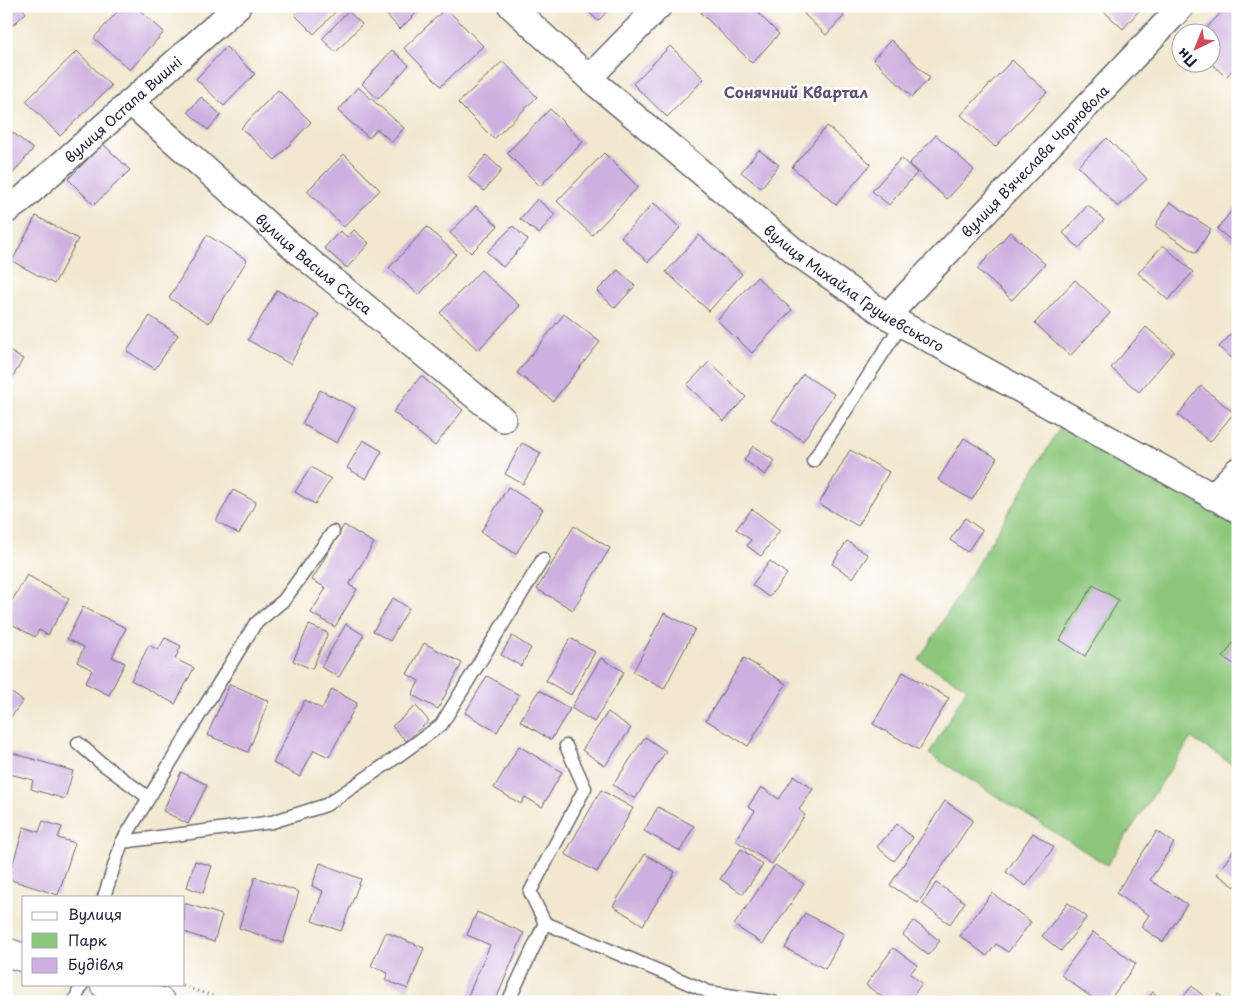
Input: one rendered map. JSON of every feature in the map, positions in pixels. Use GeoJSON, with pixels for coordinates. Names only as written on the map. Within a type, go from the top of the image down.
{"type":"FeatureCollection","features":[{"type":"Feature","properties":{"kind":"street","name":"вулиця Остапа Вишні"},"geometry":{"type":"LineString","coordinates":[[6,211],[20,201],[238,6]]}},
{"type":"Feature","properties":{"kind":"street","name":"вулиця Михайла Грушевського"},"geometry":{"type":"LineString","coordinates":[[511,6],[589,78],[797,252],[895,320],[1238,510]]}},
{"type":"Feature","properties":{"kind":"street"},"geometry":{"type":"LineString","coordinates":[[589,78],[659,6]]}},
{"type":"Feature","properties":{"kind":"street","name":"вулиця Вʼячеслава Чорновола"},"geometry":{"type":"LineString","coordinates":[[895,320],[1182,6]]}},
{"type":"Feature","properties":{"kind":"street","name":"вулиця Василя Стуса"},"geometry":{"type":"LineString","coordinates":[[130,102],[301,254],[503,419]]}},
{"type":"Feature","properties":{"kind":"street"},"geometry":{"type":"LineString","coordinates":[[1212,497],[1238,470]]}},
{"type":"Feature","properties":{"kind":"street"},"geometry":{"type":"LineString","coordinates":[[6,952],[22,957]]}},
{"type":"Feature","properties":{"kind":"street"},"geometry":{"type":"LineString","coordinates":[[110,986],[161,1002]]}},
{"type":"Feature","properties":{"kind":"lane"},"geometry":{"type":"LineString","coordinates":[[814,461],[895,320]]}},
{"type":"Feature","properties":{"kind":"lane"},"geometry":{"type":"LineString","coordinates":[[104,896],[122,842],[255,624],[284,600],[333,532]]}},
{"type":"Feature","properties":{"kind":"lane"},"geometry":{"type":"LineString","coordinates":[[122,842],[272,822],[326,805],[383,767],[442,725],[543,559]]}},
{"type":"Feature","properties":{"kind":"lane"},"geometry":{"type":"LineString","coordinates":[[78,743],[100,762],[149,798]]}},
{"type":"Feature","properties":{"kind":"lane"},"geometry":{"type":"LineString","coordinates":[[566,746],[585,788],[530,892],[545,923],[709,992],[773,1002]]}},
{"type":"Feature","properties":{"kind":"lane"},"geometry":{"type":"LineString","coordinates":[[508,1002],[545,923]]}},
{"type":"Feature","properties":{"kind":"lane"},"geometry":{"type":"LineString","coordinates":[[74,1002],[81,986]]}},
{"type":"Feature","properties":{"kind":"path"},"geometry":{"type":"LineString","coordinates":[[183,986],[230,1002]]}},
{"type":"Feature","properties":{"kind":"green space"},"geometry":{"type":"Polygon","coordinates":[[[1063,423],[1238,522],[1238,768],[1191,738],[1107,865],[929,754],[967,688],[919,660],[1063,423]]]}},
{"type":"Feature","properties":{"kind":"building"},"geometry":{"type":"Polygon","coordinates":[[[6,6],[20,6],[26,13],[6,31],[6,6]]]}},
{"type":"Feature","properties":{"kind":"building"},"geometry":{"type":"Polygon","coordinates":[[[122,6],[135,6],[164,32],[130,70],[94,38],[122,6]]]}},
{"type":"Feature","properties":{"kind":"building"},"geometry":{"type":"Polygon","coordinates":[[[304,6],[341,6],[314,34],[295,15],[304,6]]]}},
{"type":"Feature","properties":{"kind":"building"},"geometry":{"type":"Polygon","coordinates":[[[378,6],[423,6],[400,29],[378,6]]]}},
{"type":"Feature","properties":{"kind":"building"},"geometry":{"type":"Polygon","coordinates":[[[583,6],[612,6],[598,21],[583,6]]]}},
{"type":"Feature","properties":{"kind":"building"},"geometry":{"type":"Polygon","coordinates":[[[707,6],[751,6],[779,34],[752,63],[701,13],[707,6]]]}},
{"type":"Feature","properties":{"kind":"building"},"geometry":{"type":"Polygon","coordinates":[[[812,6],[834,6],[844,16],[826,35],[804,14],[812,6]]]}},
{"type":"Feature","properties":{"kind":"building"},"geometry":{"type":"Polygon","coordinates":[[[1098,6],[1143,6],[1123,29],[1098,6]]]}},
{"type":"Feature","properties":{"kind":"building"},"geometry":{"type":"Polygon","coordinates":[[[1227,6],[1231,6],[1238,13],[1238,64],[1226,77],[1221,72],[1222,22],[1212,22],[1227,6]]]}},
{"type":"Feature","properties":{"kind":"building"},"geometry":{"type":"Polygon","coordinates":[[[446,8],[483,46],[441,86],[404,48],[446,8]]]}},
{"type":"Feature","properties":{"kind":"building"},"geometry":{"type":"Polygon","coordinates":[[[348,11],[362,24],[336,52],[322,39],[348,11]]]}},
{"type":"Feature","properties":{"kind":"building"},"geometry":{"type":"Polygon","coordinates":[[[891,40],[930,78],[912,97],[873,59],[891,40]]]}},
{"type":"Feature","properties":{"kind":"building"},"geometry":{"type":"Polygon","coordinates":[[[670,46],[704,79],[667,117],[633,84],[670,46]]]}},
{"type":"Feature","properties":{"kind":"building"},"geometry":{"type":"Polygon","coordinates":[[[226,47],[255,74],[224,106],[196,79],[226,47]]]}},
{"type":"Feature","properties":{"kind":"building"},"geometry":{"type":"Polygon","coordinates":[[[392,50],[409,65],[378,99],[362,84],[392,50]]]}},
{"type":"Feature","properties":{"kind":"building"},"geometry":{"type":"Polygon","coordinates":[[[77,51],[111,86],[60,136],[26,101],[77,51]]]}},
{"type":"Feature","properties":{"kind":"building"},"geometry":{"type":"Polygon","coordinates":[[[1012,60],[1047,92],[995,147],[961,115],[1012,60]]]}},
{"type":"Feature","properties":{"kind":"building"},"geometry":{"type":"Polygon","coordinates":[[[503,61],[537,97],[494,139],[458,103],[503,61]]]}},
{"type":"Feature","properties":{"kind":"building"},"geometry":{"type":"Polygon","coordinates":[[[358,87],[404,128],[392,142],[377,129],[369,138],[338,111],[358,87]]]}},
{"type":"Feature","properties":{"kind":"building"},"geometry":{"type":"Polygon","coordinates":[[[278,90],[311,122],[275,160],[241,128],[278,90]]]}},
{"type":"Feature","properties":{"kind":"building"},"geometry":{"type":"Polygon","coordinates":[[[201,97],[221,115],[208,130],[188,112],[201,97]]]}},
{"type":"Feature","properties":{"kind":"building"},"geometry":{"type":"Polygon","coordinates":[[[550,109],[583,142],[540,186],[507,153],[550,109]]]}},
{"type":"Feature","properties":{"kind":"building"},"geometry":{"type":"Polygon","coordinates":[[[827,126],[871,164],[836,205],[792,167],[827,126]]]}},
{"type":"Feature","properties":{"kind":"building"},"geometry":{"type":"Polygon","coordinates":[[[6,127],[33,149],[6,182],[6,127]]]}},
{"type":"Feature","properties":{"kind":"building"},"geometry":{"type":"Polygon","coordinates":[[[936,135],[974,170],[947,199],[909,164],[936,135]]]}},
{"type":"Feature","properties":{"kind":"building"},"geometry":{"type":"Polygon","coordinates":[[[1107,138],[1147,179],[1118,207],[1078,166],[1107,138]]]}},
{"type":"Feature","properties":{"kind":"building"},"geometry":{"type":"Polygon","coordinates":[[[103,144],[130,170],[94,205],[68,179],[103,144]]]}},
{"type":"Feature","properties":{"kind":"building"},"geometry":{"type":"Polygon","coordinates":[[[759,150],[779,165],[761,188],[741,172],[759,150]]]}},
{"type":"Feature","properties":{"kind":"building"},"geometry":{"type":"Polygon","coordinates":[[[604,153],[638,187],[592,235],[557,201],[604,153]]]}},
{"type":"Feature","properties":{"kind":"building"},"geometry":{"type":"Polygon","coordinates":[[[344,154],[380,190],[344,227],[307,191],[344,154]]]}},
{"type":"Feature","properties":{"kind":"building"},"geometry":{"type":"Polygon","coordinates":[[[486,155],[502,170],[484,191],[468,177],[486,155]]]}},
{"type":"Feature","properties":{"kind":"building"},"geometry":{"type":"Polygon","coordinates":[[[901,158],[917,173],[889,205],[872,191],[901,158]]]}},
{"type":"Feature","properties":{"kind":"building"},"geometry":{"type":"Polygon","coordinates":[[[537,199],[555,214],[539,234],[520,219],[537,199]]]}},
{"type":"Feature","properties":{"kind":"building"},"geometry":{"type":"Polygon","coordinates":[[[1170,202],[1211,229],[1196,253],[1155,226],[1170,202]]]}},
{"type":"Feature","properties":{"kind":"building"},"geometry":{"type":"Polygon","coordinates":[[[654,203],[680,228],[648,262],[621,237],[654,203]]]}},
{"type":"Feature","properties":{"kind":"building"},"geometry":{"type":"Polygon","coordinates":[[[1238,203],[1238,246],[1217,229],[1238,203]]]}},
{"type":"Feature","properties":{"kind":"building"},"geometry":{"type":"Polygon","coordinates":[[[1088,205],[1104,220],[1079,248],[1063,233],[1088,205]]]}},
{"type":"Feature","properties":{"kind":"building"},"geometry":{"type":"Polygon","coordinates":[[[476,206],[498,226],[471,253],[450,233],[476,206]]]}},
{"type":"Feature","properties":{"kind":"building"},"geometry":{"type":"Polygon","coordinates":[[[36,216],[78,239],[54,284],[12,261],[36,216]]]}},
{"type":"Feature","properties":{"kind":"building"},"geometry":{"type":"Polygon","coordinates":[[[513,226],[528,240],[503,267],[487,252],[513,226]]]}},
{"type":"Feature","properties":{"kind":"building"},"geometry":{"type":"Polygon","coordinates":[[[427,227],[456,254],[419,295],[389,268],[427,227]]]}},
{"type":"Feature","properties":{"kind":"building"},"geometry":{"type":"Polygon","coordinates":[[[354,230],[369,243],[347,268],[324,248],[340,231],[347,237],[354,230]]]}},
{"type":"Feature","properties":{"kind":"building"},"geometry":{"type":"Polygon","coordinates":[[[1010,232],[1045,264],[1012,300],[977,269],[1010,232]]]}},
{"type":"Feature","properties":{"kind":"building"},"geometry":{"type":"Polygon","coordinates":[[[207,235],[247,260],[209,323],[169,298],[207,235]]]}},
{"type":"Feature","properties":{"kind":"building"},"geometry":{"type":"Polygon","coordinates":[[[699,235],[742,274],[709,311],[666,272],[699,235]]]}},
{"type":"Feature","properties":{"kind":"building"},"geometry":{"type":"Polygon","coordinates":[[[1163,245],[1193,272],[1168,300],[1138,273],[1163,245]]]}},
{"type":"Feature","properties":{"kind":"building"},"geometry":{"type":"Polygon","coordinates":[[[481,270],[520,306],[478,350],[440,313],[481,270]]]}},
{"type":"Feature","properties":{"kind":"building"},"geometry":{"type":"Polygon","coordinates":[[[618,270],[635,286],[615,308],[597,291],[618,270]]]}},
{"type":"Feature","properties":{"kind":"building"},"geometry":{"type":"Polygon","coordinates":[[[757,277],[792,310],[752,353],[717,320],[757,277]]]}},
{"type":"Feature","properties":{"kind":"building"},"geometry":{"type":"Polygon","coordinates":[[[1075,280],[1110,313],[1070,356],[1035,323],[1075,280]]]}},
{"type":"Feature","properties":{"kind":"building"},"geometry":{"type":"Polygon","coordinates":[[[277,290],[319,314],[290,364],[248,340],[277,290]]]}},
{"type":"Feature","properties":{"kind":"building"},"geometry":{"type":"Polygon","coordinates":[[[564,314],[600,342],[553,401],[517,373],[564,314]]]}},
{"type":"Feature","properties":{"kind":"building"},"geometry":{"type":"Polygon","coordinates":[[[150,316],[178,335],[155,369],[127,351],[150,316]]]}},
{"type":"Feature","properties":{"kind":"building"},"geometry":{"type":"Polygon","coordinates":[[[1146,327],[1174,351],[1139,392],[1111,368],[1146,327]]]}},
{"type":"Feature","properties":{"kind":"building"},"geometry":{"type":"Polygon","coordinates":[[[1238,327],[1238,358],[1235,361],[1219,347],[1238,327]]]}},
{"type":"Feature","properties":{"kind":"building"},"geometry":{"type":"Polygon","coordinates":[[[6,349],[23,359],[6,389],[6,349]]]}},
{"type":"Feature","properties":{"kind":"building"},"geometry":{"type":"Polygon","coordinates":[[[709,362],[746,397],[724,421],[687,385],[709,362]]]}},
{"type":"Feature","properties":{"kind":"building"},"geometry":{"type":"Polygon","coordinates":[[[803,374],[834,394],[803,441],[772,420],[803,374]]]}},
{"type":"Feature","properties":{"kind":"building"},"geometry":{"type":"Polygon","coordinates":[[[421,376],[463,410],[435,446],[393,412],[421,376]]]}},
{"type":"Feature","properties":{"kind":"building"},"geometry":{"type":"Polygon","coordinates":[[[1201,386],[1234,413],[1210,442],[1178,415],[1201,386]]]}},
{"type":"Feature","properties":{"kind":"building"},"geometry":{"type":"Polygon","coordinates":[[[320,390],[355,408],[337,443],[302,424],[320,390]]]}},
{"type":"Feature","properties":{"kind":"building"},"geometry":{"type":"Polygon","coordinates":[[[964,438],[997,458],[972,500],[938,480],[964,438]]]}},
{"type":"Feature","properties":{"kind":"building"},"geometry":{"type":"Polygon","coordinates":[[[363,440],[382,451],[366,479],[347,468],[363,440]]]}},
{"type":"Feature","properties":{"kind":"building"},"geometry":{"type":"Polygon","coordinates":[[[522,443],[541,453],[523,484],[505,474],[522,443]]]}},
{"type":"Feature","properties":{"kind":"building"},"geometry":{"type":"Polygon","coordinates":[[[753,446],[775,461],[765,475],[744,460],[753,446]]]}},
{"type":"Feature","properties":{"kind":"building"},"geometry":{"type":"Polygon","coordinates":[[[850,450],[889,472],[858,526],[819,504],[850,450]]]}},
{"type":"Feature","properties":{"kind":"building"},"geometry":{"type":"Polygon","coordinates":[[[311,467],[331,479],[315,504],[295,492],[311,467]]]}},
{"type":"Feature","properties":{"kind":"building"},"geometry":{"type":"Polygon","coordinates":[[[508,487],[543,509],[516,554],[481,532],[508,487]]]}},
{"type":"Feature","properties":{"kind":"building"},"geometry":{"type":"Polygon","coordinates":[[[233,490],[256,502],[239,534],[216,521],[233,490]]]}},
{"type":"Feature","properties":{"kind":"building"},"geometry":{"type":"Polygon","coordinates":[[[752,509],[780,530],[761,556],[747,546],[751,540],[736,529],[752,509]]]}},
{"type":"Feature","properties":{"kind":"building"},"geometry":{"type":"Polygon","coordinates":[[[965,518],[982,530],[967,552],[950,540],[965,518]]]}},
{"type":"Feature","properties":{"kind":"building"},"geometry":{"type":"Polygon","coordinates":[[[344,525],[374,543],[349,585],[357,589],[335,627],[311,613],[326,588],[312,580],[344,525]]]}},
{"type":"Feature","properties":{"kind":"building"},"geometry":{"type":"Polygon","coordinates":[[[574,526],[610,548],[573,610],[537,589],[574,526]]]}},
{"type":"Feature","properties":{"kind":"building"},"geometry":{"type":"Polygon","coordinates":[[[847,541],[868,555],[853,578],[832,564],[847,541]]]}},
{"type":"Feature","properties":{"kind":"building"},"geometry":{"type":"Polygon","coordinates":[[[770,561],[787,574],[769,597],[752,585],[770,561]]]}},
{"type":"Feature","properties":{"kind":"building"},"geometry":{"type":"Polygon","coordinates":[[[27,575],[69,599],[48,635],[39,630],[35,637],[6,621],[6,611],[27,575]]]}},
{"type":"Feature","properties":{"kind":"building"},"geometry":{"type":"Polygon","coordinates":[[[1093,585],[1119,600],[1085,656],[1060,640],[1093,585]]]}},
{"type":"Feature","properties":{"kind":"building"},"geometry":{"type":"Polygon","coordinates":[[[393,598],[409,608],[390,641],[373,631],[393,598]]]}},
{"type":"Feature","properties":{"kind":"building"},"geometry":{"type":"Polygon","coordinates":[[[83,607],[126,628],[112,657],[125,663],[109,695],[85,683],[92,670],[77,662],[84,647],[67,639],[83,607]]]}},
{"type":"Feature","properties":{"kind":"building"},"geometry":{"type":"Polygon","coordinates":[[[664,613],[695,629],[664,689],[633,672],[664,613]]]}},
{"type":"Feature","properties":{"kind":"building"},"geometry":{"type":"Polygon","coordinates":[[[346,624],[364,635],[339,677],[321,667],[346,624]]]}},
{"type":"Feature","properties":{"kind":"building"},"geometry":{"type":"Polygon","coordinates":[[[309,625],[328,633],[312,669],[293,661],[309,625]]]}},
{"type":"Feature","properties":{"kind":"building"},"geometry":{"type":"Polygon","coordinates":[[[512,636],[531,648],[521,666],[501,655],[512,636]]]}},
{"type":"Feature","properties":{"kind":"building"},"geometry":{"type":"Polygon","coordinates":[[[1238,636],[1238,667],[1223,657],[1238,636]]]}},
{"type":"Feature","properties":{"kind":"building"},"geometry":{"type":"Polygon","coordinates":[[[165,638],[181,646],[175,659],[194,668],[175,704],[131,680],[149,645],[158,650],[165,638]]]}},
{"type":"Feature","properties":{"kind":"building"},"geometry":{"type":"Polygon","coordinates":[[[570,638],[595,652],[571,695],[546,681],[570,638]]]}},
{"type":"Feature","properties":{"kind":"building"},"geometry":{"type":"Polygon","coordinates":[[[424,643],[462,663],[438,709],[412,695],[419,681],[407,674],[424,643]]]}},
{"type":"Feature","properties":{"kind":"building"},"geometry":{"type":"Polygon","coordinates":[[[601,658],[624,672],[594,722],[571,708],[601,658]]]}},
{"type":"Feature","properties":{"kind":"building"},"geometry":{"type":"Polygon","coordinates":[[[744,658],[786,684],[748,746],[706,720],[744,658]]]}},
{"type":"Feature","properties":{"kind":"building"},"geometry":{"type":"Polygon","coordinates":[[[903,672],[949,698],[919,750],[873,724],[903,672]]]}},
{"type":"Feature","properties":{"kind":"building"},"geometry":{"type":"Polygon","coordinates":[[[487,676],[519,695],[497,732],[465,713],[487,676]]]}},
{"type":"Feature","properties":{"kind":"building"},"geometry":{"type":"Polygon","coordinates":[[[230,684],[269,701],[248,752],[207,735],[230,684]]]}},
{"type":"Feature","properties":{"kind":"building"},"geometry":{"type":"Polygon","coordinates":[[[6,689],[23,701],[6,723],[6,689]]]}},
{"type":"Feature","properties":{"kind":"building"},"geometry":{"type":"Polygon","coordinates":[[[332,689],[357,703],[329,757],[314,750],[300,777],[273,763],[305,700],[322,709],[332,689]]]}},
{"type":"Feature","properties":{"kind":"building"},"geometry":{"type":"Polygon","coordinates":[[[539,690],[570,709],[551,740],[520,721],[539,690]]]}},
{"type":"Feature","properties":{"kind":"building"},"geometry":{"type":"Polygon","coordinates":[[[416,706],[429,721],[406,741],[392,726],[416,706]]]}},
{"type":"Feature","properties":{"kind":"building"},"geometry":{"type":"Polygon","coordinates":[[[608,712],[631,728],[605,766],[582,750],[608,712]]]}},
{"type":"Feature","properties":{"kind":"building"},"geometry":{"type":"Polygon","coordinates":[[[645,737],[666,751],[635,799],[613,785],[645,737]]]}},
{"type":"Feature","properties":{"kind":"building"},"geometry":{"type":"Polygon","coordinates":[[[519,746],[562,772],[542,807],[525,797],[521,804],[494,788],[519,746]]]}},
{"type":"Feature","properties":{"kind":"building"},"geometry":{"type":"Polygon","coordinates":[[[6,751],[73,771],[65,799],[31,789],[33,780],[6,773],[6,751]]]}},
{"type":"Feature","properties":{"kind":"building"},"geometry":{"type":"Polygon","coordinates":[[[181,772],[207,785],[188,824],[163,811],[181,772]]]}},
{"type":"Feature","properties":{"kind":"building"},"geometry":{"type":"Polygon","coordinates":[[[794,776],[813,789],[799,810],[805,815],[772,864],[735,840],[755,811],[748,807],[761,787],[779,799],[794,776]]]}},
{"type":"Feature","properties":{"kind":"building"},"geometry":{"type":"Polygon","coordinates":[[[601,790],[633,808],[597,872],[565,854],[601,790]]]}},
{"type":"Feature","properties":{"kind":"building"},"geometry":{"type":"Polygon","coordinates":[[[945,801],[973,820],[918,903],[890,885],[945,801]]]}},
{"type":"Feature","properties":{"kind":"building"},"geometry":{"type":"Polygon","coordinates":[[[658,807],[694,826],[680,851],[644,831],[658,807]]]}},
{"type":"Feature","properties":{"kind":"building"},"geometry":{"type":"Polygon","coordinates":[[[43,821],[62,827],[58,838],[75,843],[58,895],[8,879],[24,827],[39,832],[43,821]]]}},
{"type":"Feature","properties":{"kind":"building"},"geometry":{"type":"Polygon","coordinates":[[[897,824],[913,838],[894,861],[877,847],[897,824]]]}},
{"type":"Feature","properties":{"kind":"building"},"geometry":{"type":"Polygon","coordinates":[[[1157,831],[1174,843],[1150,880],[1187,904],[1163,942],[1141,927],[1149,915],[1116,893],[1157,831]]]}},
{"type":"Feature","properties":{"kind":"building"},"geometry":{"type":"Polygon","coordinates":[[[1033,833],[1054,847],[1026,886],[1006,872],[1033,833]]]}},
{"type":"Feature","properties":{"kind":"building"},"geometry":{"type":"Polygon","coordinates":[[[1238,844],[1238,883],[1235,887],[1217,874],[1238,844]]]}},
{"type":"Feature","properties":{"kind":"building"},"geometry":{"type":"Polygon","coordinates":[[[741,849],[763,865],[743,894],[720,879],[741,849]]]}},
{"type":"Feature","properties":{"kind":"building"},"geometry":{"type":"Polygon","coordinates":[[[645,854],[675,872],[643,925],[613,906],[645,854]]]}},
{"type":"Feature","properties":{"kind":"building"},"geometry":{"type":"Polygon","coordinates":[[[195,861],[212,866],[203,893],[187,887],[195,861]]]}},
{"type":"Feature","properties":{"kind":"building"},"geometry":{"type":"Polygon","coordinates":[[[320,863],[361,879],[341,931],[312,921],[323,891],[312,886],[320,863]]]}},
{"type":"Feature","properties":{"kind":"building"},"geometry":{"type":"Polygon","coordinates":[[[775,865],[804,884],[763,944],[734,925],[775,865]]]}},
{"type":"Feature","properties":{"kind":"building"},"geometry":{"type":"Polygon","coordinates":[[[255,877],[299,892],[283,943],[239,928],[255,877]]]}},
{"type":"Feature","properties":{"kind":"building"},"geometry":{"type":"Polygon","coordinates":[[[936,883],[965,902],[950,924],[922,904],[936,883]]]}},
{"type":"Feature","properties":{"kind":"building"},"geometry":{"type":"Polygon","coordinates":[[[992,893],[1031,922],[1008,952],[996,944],[987,956],[960,936],[992,893]]]}},
{"type":"Feature","properties":{"kind":"building"},"geometry":{"type":"Polygon","coordinates":[[[185,903],[222,915],[214,942],[185,932],[185,903]]]}},
{"type":"Feature","properties":{"kind":"building"},"geometry":{"type":"Polygon","coordinates":[[[1068,903],[1087,917],[1061,951],[1042,936],[1068,903]]]}},
{"type":"Feature","properties":{"kind":"building"},"geometry":{"type":"Polygon","coordinates":[[[477,912],[524,933],[495,1002],[476,1002],[467,998],[490,945],[467,935],[477,912]]]}},
{"type":"Feature","properties":{"kind":"building"},"geometry":{"type":"Polygon","coordinates":[[[805,913],[844,934],[825,969],[785,948],[805,913]]]}},
{"type":"Feature","properties":{"kind":"building"},"geometry":{"type":"Polygon","coordinates":[[[914,921],[940,941],[928,955],[903,935],[914,921]]]}},
{"type":"Feature","properties":{"kind":"building"},"geometry":{"type":"Polygon","coordinates":[[[386,932],[424,948],[408,989],[385,980],[388,973],[371,966],[386,932]]]}},
{"type":"Feature","properties":{"kind":"building"},"geometry":{"type":"Polygon","coordinates":[[[1093,932],[1136,964],[1108,1002],[1098,1002],[1061,975],[1093,932]]]}},
{"type":"Feature","properties":{"kind":"building"},"geometry":{"type":"Polygon","coordinates":[[[893,948],[917,965],[910,974],[922,983],[909,1002],[889,1002],[866,985],[893,948]]]}},
{"type":"Feature","properties":{"kind":"building"},"geometry":{"type":"Polygon","coordinates":[[[1192,986],[1209,1001],[1179,1002],[1192,986]]]}},
{"type":"Feature","properties":{"kind":"building"},"geometry":{"type":"Polygon","coordinates":[[[1153,992],[1164,1002],[1145,1002],[1153,992]]]}},
{"type":"Feature","properties":{"kind":"building"},"geometry":{"type":"Polygon","coordinates":[[[1218,994],[1229,1002],[1213,1002],[1218,994]]]}},
{"type":"Feature","properties":{"kind":"district","name":"Сонячний Квартал"},"geometry":{"type":"Point","coordinates":[796,91]}}]}
